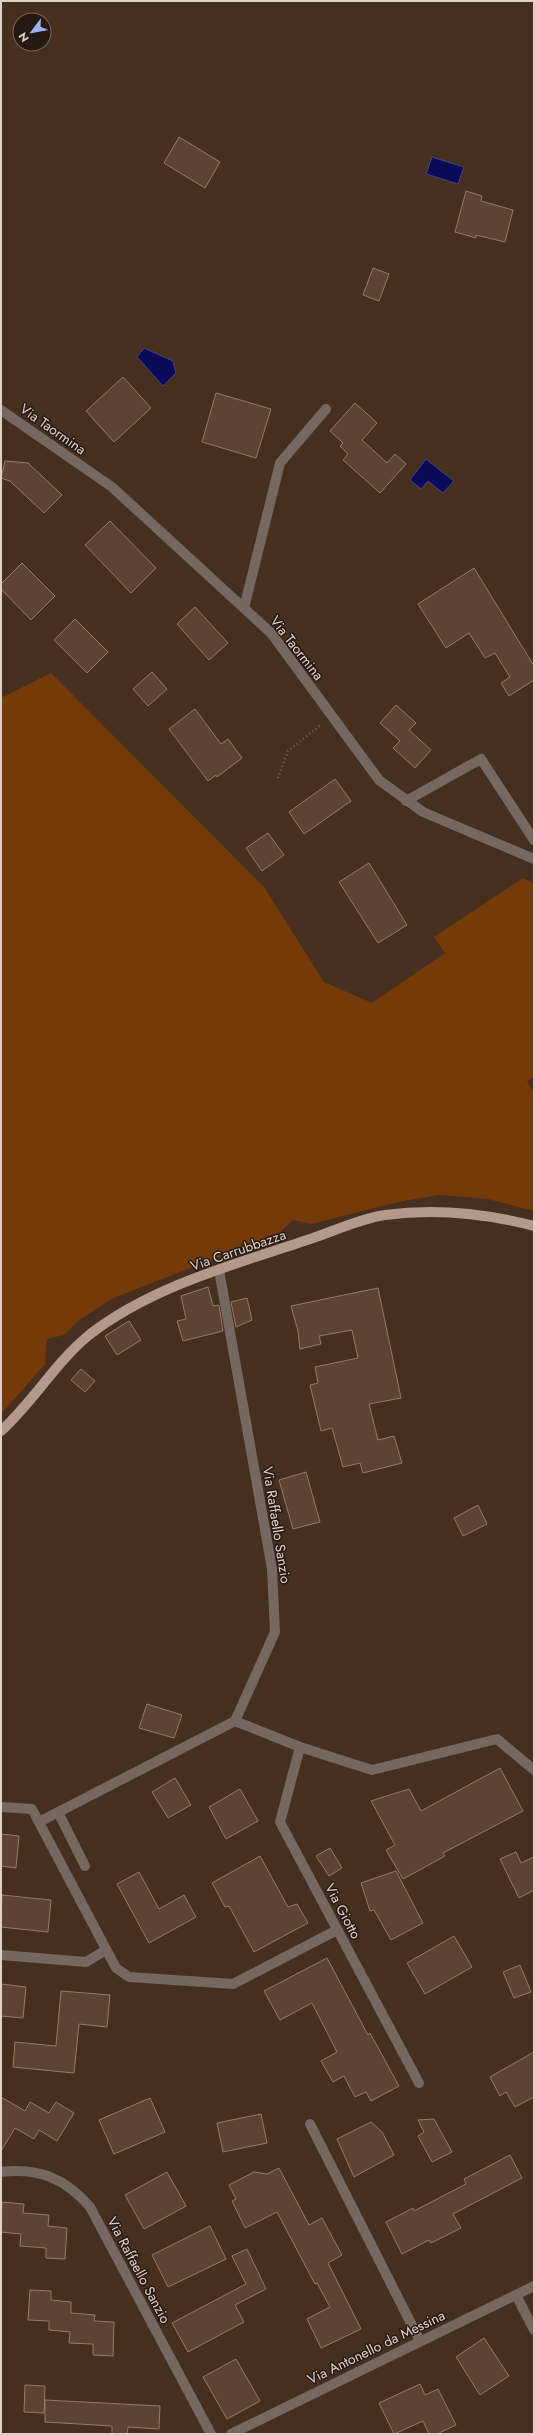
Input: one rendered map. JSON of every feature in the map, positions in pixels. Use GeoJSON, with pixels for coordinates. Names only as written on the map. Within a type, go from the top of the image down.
{"type":"FeatureCollection","features":[{"type":"Feature","properties":{"kind":"main road","name":"Via Carrubbazza"},"geometry":{"type":"LineString","coordinates":[[1,1430],[88,1336],[117,1315],[145,1299],[219,1270],[382,1215],[423,1211],[460,1212],[499,1217],[534,1226]]}},
{"type":"Feature","properties":{"kind":"street"},"geometry":{"type":"LineString","coordinates":[[244,608],[280,463],[326,409]]}},
{"type":"Feature","properties":{"kind":"street","name":"Via Taormina"},"geometry":{"type":"LineString","coordinates":[[1,410],[112,487],[271,633],[379,780],[423,812],[534,859]]}},
{"type":"Feature","properties":{"kind":"street"},"geometry":{"type":"LineString","coordinates":[[406,801],[481,759],[534,840]]}},
{"type":"Feature","properties":{"kind":"street","name":"Via Raffaello Sanzio"},"geometry":{"type":"LineString","coordinates":[[219,1270],[272,1569],[275,1632],[235,1721]]}},
{"type":"Feature","properties":{"kind":"street"},"geometry":{"type":"LineString","coordinates":[[39,1822],[235,1721],[300,1747],[372,1770],[497,1739],[534,1770]]}},
{"type":"Feature","properties":{"kind":"street","name":"Via Giotto"},"geometry":{"type":"LineString","coordinates":[[300,1747],[280,1822],[419,2083]]}},
{"type":"Feature","properties":{"kind":"street"},"geometry":{"type":"LineString","coordinates":[[1,1807],[32,1809],[116,1968],[129,1977],[233,1984],[337,1930]]}},
{"type":"Feature","properties":{"kind":"street"},"geometry":{"type":"LineString","coordinates":[[58,1812],[85,1866]]}},
{"type":"Feature","properties":{"kind":"street"},"geometry":{"type":"LineString","coordinates":[[1,1955],[86,1962],[106,1950]]}},
{"type":"Feature","properties":{"kind":"street"},"geometry":{"type":"LineString","coordinates":[[310,2124],[420,2341]]}},
{"type":"Feature","properties":{"kind":"street","name":"Via Raffaello Sanzio"},"geometry":{"type":"LineString","coordinates":[[1,2172],[13,2170],[44,2174],[76,2191],[90,2207],[211,2434]]}},
{"type":"Feature","properties":{"kind":"street","name":"Via Antonello da Messina"},"geometry":{"type":"LineString","coordinates":[[231,2434],[534,2286]]}},
{"type":"Feature","properties":{"kind":"street"},"geometry":{"type":"LineString","coordinates":[[516,2295],[534,2330]]}},
{"type":"Feature","properties":{"kind":"path"},"geometry":{"type":"LineString","coordinates":[[278,778],[288,751],[332,716]]}},
{"type":"Feature","properties":{"kind":"shaded area"},"geometry":{"type":"Polygon","coordinates":[[[432,157],[464,167],[458,184],[426,174],[432,157]]]}},
{"type":"Feature","properties":{"kind":"shaded area"},"geometry":{"type":"Polygon","coordinates":[[[144,348],[173,361],[176,373],[163,386],[137,357],[144,348]]]}},
{"type":"Feature","properties":{"kind":"shaded area"},"geometry":{"type":"Polygon","coordinates":[[[426,459],[454,481],[443,493],[428,481],[421,489],[410,480],[426,459]]]}},
{"type":"Feature","properties":{"kind":"shaded area"},"geometry":{"type":"Polygon","coordinates":[[[51,673],[264,887],[324,982],[372,1003],[445,953],[434,937],[523,878],[534,884],[534,1077],[527,1081],[534,1093],[534,1211],[488,1199],[439,1195],[398,1202],[311,1224],[293,1220],[277,1235],[113,1298],[78,1321],[64,1335],[47,1339],[45,1364],[1,1414],[1,698],[51,673]]]}},
{"type":"Feature","properties":{"kind":"building"},"geometry":{"type":"Polygon","coordinates":[[[179,137],[220,162],[205,188],[164,163],[179,137]]]}},
{"type":"Feature","properties":{"kind":"building"},"geometry":{"type":"Polygon","coordinates":[[[466,191],[482,196],[481,201],[513,210],[505,242],[476,235],[476,238],[455,232],[466,191]]]}},
{"type":"Feature","properties":{"kind":"building"},"geometry":{"type":"Polygon","coordinates":[[[373,268],[389,274],[379,301],[363,295],[373,268]]]}},
{"type":"Feature","properties":{"kind":"building"},"geometry":{"type":"Polygon","coordinates":[[[123,377],[151,408],[114,442],[86,411],[123,377]]]}},
{"type":"Feature","properties":{"kind":"building"},"geometry":{"type":"Polygon","coordinates":[[[216,393],[271,409],[256,458],[202,442],[216,393]]]}},
{"type":"Feature","properties":{"kind":"building"},"geometry":{"type":"Polygon","coordinates":[[[355,403],[377,423],[362,440],[387,463],[395,454],[406,464],[380,493],[343,460],[348,454],[340,446],[343,443],[330,431],[355,403]]]}},
{"type":"Feature","properties":{"kind":"building"},"geometry":{"type":"Polygon","coordinates":[[[5,461],[28,463],[62,495],[44,513],[10,481],[1,478],[5,461]]]}},
{"type":"Feature","properties":{"kind":"building"},"geometry":{"type":"Polygon","coordinates":[[[110,521],[156,568],[131,593],[85,545],[110,521]]]}},
{"type":"Feature","properties":{"kind":"building"},"geometry":{"type":"Polygon","coordinates":[[[22,563],[55,596],[31,620],[1,589],[1,584],[22,563]]]}},
{"type":"Feature","properties":{"kind":"building"},"geometry":{"type":"Polygon","coordinates":[[[474,568],[534,666],[534,680],[509,696],[501,683],[510,677],[495,653],[485,658],[469,633],[446,648],[418,604],[474,568]]]}},
{"type":"Feature","properties":{"kind":"building"},"geometry":{"type":"Polygon","coordinates":[[[195,607],[228,643],[209,660],[177,624],[195,607]]]}},
{"type":"Feature","properties":{"kind":"building"},"geometry":{"type":"Polygon","coordinates":[[[75,619],[108,652],[87,673],[54,640],[75,619]]]}},
{"type":"Feature","properties":{"kind":"building"},"geometry":{"type":"Polygon","coordinates":[[[152,672],[167,689],[148,706],[133,689],[152,672]]]}},
{"type":"Feature","properties":{"kind":"building"},"geometry":{"type":"Polygon","coordinates":[[[396,705],[416,723],[409,730],[431,750],[415,768],[393,748],[400,741],[380,723],[396,705]]]}},
{"type":"Feature","properties":{"kind":"building"},"geometry":{"type":"Polygon","coordinates":[[[195,709],[221,744],[228,739],[242,758],[217,777],[216,775],[208,781],[169,729],[195,709]]]}},
{"type":"Feature","properties":{"kind":"building"},"geometry":{"type":"Polygon","coordinates":[[[335,779],[351,801],[304,834],[289,812],[335,779]]]}},
{"type":"Feature","properties":{"kind":"building"},"geometry":{"type":"Polygon","coordinates":[[[268,833],[284,855],[262,871],[246,848],[268,833]]]}},
{"type":"Feature","properties":{"kind":"building"},"geometry":{"type":"Polygon","coordinates":[[[369,863],[407,925],[378,943],[339,882],[369,863]]]}},
{"type":"Feature","properties":{"kind":"building"},"geometry":{"type":"Polygon","coordinates":[[[208,1287],[213,1306],[219,1305],[223,1331],[183,1341],[177,1321],[186,1319],[181,1296],[208,1287]]]}},
{"type":"Feature","properties":{"kind":"building"},"geometry":{"type":"Polygon","coordinates":[[[378,1288],[401,1398],[369,1404],[378,1440],[394,1436],[402,1463],[363,1473],[360,1463],[343,1467],[332,1428],[321,1431],[310,1385],[318,1383],[315,1367],[358,1358],[352,1330],[319,1336],[321,1344],[300,1349],[298,1331],[291,1306],[378,1288]]]}},
{"type":"Feature","properties":{"kind":"building"},"geometry":{"type":"Polygon","coordinates":[[[247,1298],[252,1320],[236,1327],[231,1302],[247,1298]]]}},
{"type":"Feature","properties":{"kind":"building"},"geometry":{"type":"Polygon","coordinates":[[[129,1321],[141,1340],[117,1355],[105,1336],[129,1321]]]}},
{"type":"Feature","properties":{"kind":"building"},"geometry":{"type":"Polygon","coordinates":[[[81,1369],[95,1381],[85,1392],[71,1380],[81,1369]]]}},
{"type":"Feature","properties":{"kind":"building"},"geometry":{"type":"Polygon","coordinates":[[[306,1472],[320,1522],[293,1529],[279,1480],[306,1472]]]}},
{"type":"Feature","properties":{"kind":"building"},"geometry":{"type":"Polygon","coordinates":[[[478,1505],[487,1524],[463,1536],[454,1518],[478,1505]]]}},
{"type":"Feature","properties":{"kind":"building"},"geometry":{"type":"Polygon","coordinates":[[[147,1704],[182,1715],[174,1738],[139,1728],[147,1704]]]}},
{"type":"Feature","properties":{"kind":"building"},"geometry":{"type":"Polygon","coordinates":[[[500,1768],[523,1811],[443,1853],[445,1856],[403,1879],[386,1850],[395,1845],[371,1801],[409,1789],[421,1811],[500,1768]]]}},
{"type":"Feature","properties":{"kind":"building"},"geometry":{"type":"Polygon","coordinates":[[[175,1778],[191,1805],[168,1818],[152,1792],[175,1778]]]}},
{"type":"Feature","properties":{"kind":"building"},"geometry":{"type":"Polygon","coordinates":[[[240,1789],[258,1821],[226,1839],[209,1807],[240,1789]]]}},
{"type":"Feature","properties":{"kind":"building"},"geometry":{"type":"Polygon","coordinates":[[[1,1834],[19,1836],[16,1868],[1,1866],[1,1834]]]}},
{"type":"Feature","properties":{"kind":"building"},"geometry":{"type":"Polygon","coordinates":[[[330,1848],[342,1868],[329,1876],[316,1856],[330,1848]]]}},
{"type":"Feature","properties":{"kind":"building"},"geometry":{"type":"Polygon","coordinates":[[[516,1852],[521,1863],[534,1857],[534,1890],[519,1898],[500,1859],[516,1852]]]}},
{"type":"Feature","properties":{"kind":"building"},"geometry":{"type":"Polygon","coordinates":[[[260,1856],[288,1907],[297,1904],[308,1923],[254,1952],[229,1906],[225,1907],[212,1883],[260,1856]]]}},
{"type":"Feature","properties":{"kind":"building"},"geometry":{"type":"Polygon","coordinates":[[[396,1871],[423,1923],[391,1940],[374,1910],[370,1911],[361,1883],[396,1871]]]}},
{"type":"Feature","properties":{"kind":"building"},"geometry":{"type":"Polygon","coordinates":[[[139,1872],[159,1909],[184,1895],[196,1917],[149,1943],[117,1884],[139,1872]]]}},
{"type":"Feature","properties":{"kind":"building"},"geometry":{"type":"Polygon","coordinates":[[[2,1895],[51,1900],[48,1932],[1,1927],[2,1895]]]}},
{"type":"Feature","properties":{"kind":"building"},"geometry":{"type":"Polygon","coordinates":[[[454,1936],[472,1967],[425,1994],[407,1963],[454,1936]]]}},
{"type":"Feature","properties":{"kind":"building"},"geometry":{"type":"Polygon","coordinates":[[[327,1958],[368,2035],[370,2033],[399,2086],[371,2101],[366,2092],[355,2097],[344,2076],[333,2082],[321,2061],[337,2052],[312,2003],[280,2020],[264,1991],[327,1958]]]}},
{"type":"Feature","properties":{"kind":"building"},"geometry":{"type":"Polygon","coordinates":[[[520,1965],[531,1992],[514,1998],[503,1972],[520,1965]]]}},
{"type":"Feature","properties":{"kind":"building"},"geometry":{"type":"Polygon","coordinates":[[[1,1984],[26,1987],[23,2018],[1,2016],[1,1984]]]}},
{"type":"Feature","properties":{"kind":"building"},"geometry":{"type":"Polygon","coordinates":[[[61,1991],[110,1995],[107,2027],[79,2024],[74,2073],[13,2067],[15,2042],[56,2046],[61,1991]]]}},
{"type":"Feature","properties":{"kind":"building"},"geometry":{"type":"Polygon","coordinates":[[[534,2052],[534,2097],[515,2107],[506,2092],[500,2096],[490,2077],[534,2052]]]}},
{"type":"Feature","properties":{"kind":"building"},"geometry":{"type":"Polygon","coordinates":[[[1,2097],[25,2111],[30,2102],[49,2113],[56,2102],[74,2113],[57,2141],[39,2130],[34,2139],[15,2128],[1,2151],[1,2097]]]}},
{"type":"Feature","properties":{"kind":"building"},"geometry":{"type":"Polygon","coordinates":[[[150,2098],[165,2132],[114,2154],[99,2120],[150,2098]]]}},
{"type":"Feature","properties":{"kind":"building"},"geometry":{"type":"Polygon","coordinates":[[[261,2114],[267,2143],[223,2152],[217,2123],[261,2114]]]}},
{"type":"Feature","properties":{"kind":"building"},"geometry":{"type":"Polygon","coordinates":[[[434,2119],[452,2152],[432,2162],[418,2136],[424,2132],[418,2120],[434,2119]]]}},
{"type":"Feature","properties":{"kind":"building"},"geometry":{"type":"Polygon","coordinates":[[[371,2122],[382,2132],[394,2155],[354,2177],[337,2139],[371,2122]]]}},
{"type":"Feature","properties":{"kind":"building"},"geometry":{"type":"Polygon","coordinates":[[[510,2155],[522,2178],[453,2214],[461,2228],[431,2243],[429,2240],[402,2254],[386,2222],[413,2208],[414,2211],[466,2184],[464,2179],[510,2155]]]}},
{"type":"Feature","properties":{"kind":"building"},"geometry":{"type":"Polygon","coordinates":[[[279,2168],[309,2225],[322,2218],[342,2255],[328,2263],[361,2329],[321,2348],[307,2319],[330,2307],[317,2283],[315,2284],[277,2212],[245,2228],[232,2201],[236,2199],[229,2185],[254,2172],[267,2174],[279,2168]]]}},
{"type":"Feature","properties":{"kind":"building"},"geometry":{"type":"Polygon","coordinates":[[[167,2172],[186,2206],[144,2229],[125,2195],[167,2172]]]}},
{"type":"Feature","properties":{"kind":"building"},"geometry":{"type":"Polygon","coordinates":[[[2,2202],[24,2204],[23,2213],[49,2215],[48,2226],[67,2228],[65,2259],[46,2258],[46,2248],[20,2246],[21,2234],[1,2232],[2,2202]]]}},
{"type":"Feature","properties":{"kind":"building"},"geometry":{"type":"Polygon","coordinates":[[[210,2226],[226,2259],[168,2287],[152,2255],[210,2226]]]}},
{"type":"Feature","properties":{"kind":"building"},"geometry":{"type":"Polygon","coordinates":[[[247,2249],[266,2289],[235,2305],[244,2322],[188,2352],[172,2323],[246,2284],[232,2256],[247,2249]]]}},
{"type":"Feature","properties":{"kind":"building"},"geometry":{"type":"Polygon","coordinates":[[[30,2290],[51,2291],[51,2300],[71,2302],[71,2313],[95,2315],[94,2321],[114,2322],[113,2356],[93,2355],[93,2344],[69,2343],[70,2332],[49,2330],[49,2321],[28,2320],[30,2290]]]}},
{"type":"Feature","properties":{"kind":"building"},"geometry":{"type":"Polygon","coordinates":[[[484,2338],[509,2376],[480,2395],[456,2357],[484,2338]]]}},
{"type":"Feature","properties":{"kind":"building"},"geometry":{"type":"Polygon","coordinates":[[[236,2359],[260,2401],[227,2419],[203,2377],[236,2359]]]}},
{"type":"Feature","properties":{"kind":"building"},"geometry":{"type":"Polygon","coordinates":[[[420,2384],[425,2395],[438,2389],[456,2425],[437,2434],[429,2434],[423,2421],[394,2434],[379,2403],[420,2384]]]}},
{"type":"Feature","properties":{"kind":"building"},"geometry":{"type":"Polygon","coordinates":[[[25,2385],[45,2386],[44,2413],[24,2412],[25,2385]]]}},
{"type":"Feature","properties":{"kind":"building"},"geometry":{"type":"Polygon","coordinates":[[[45,2400],[160,2406],[159,2429],[128,2427],[127,2434],[112,2434],[112,2426],[45,2422],[45,2400]]]}}]}
